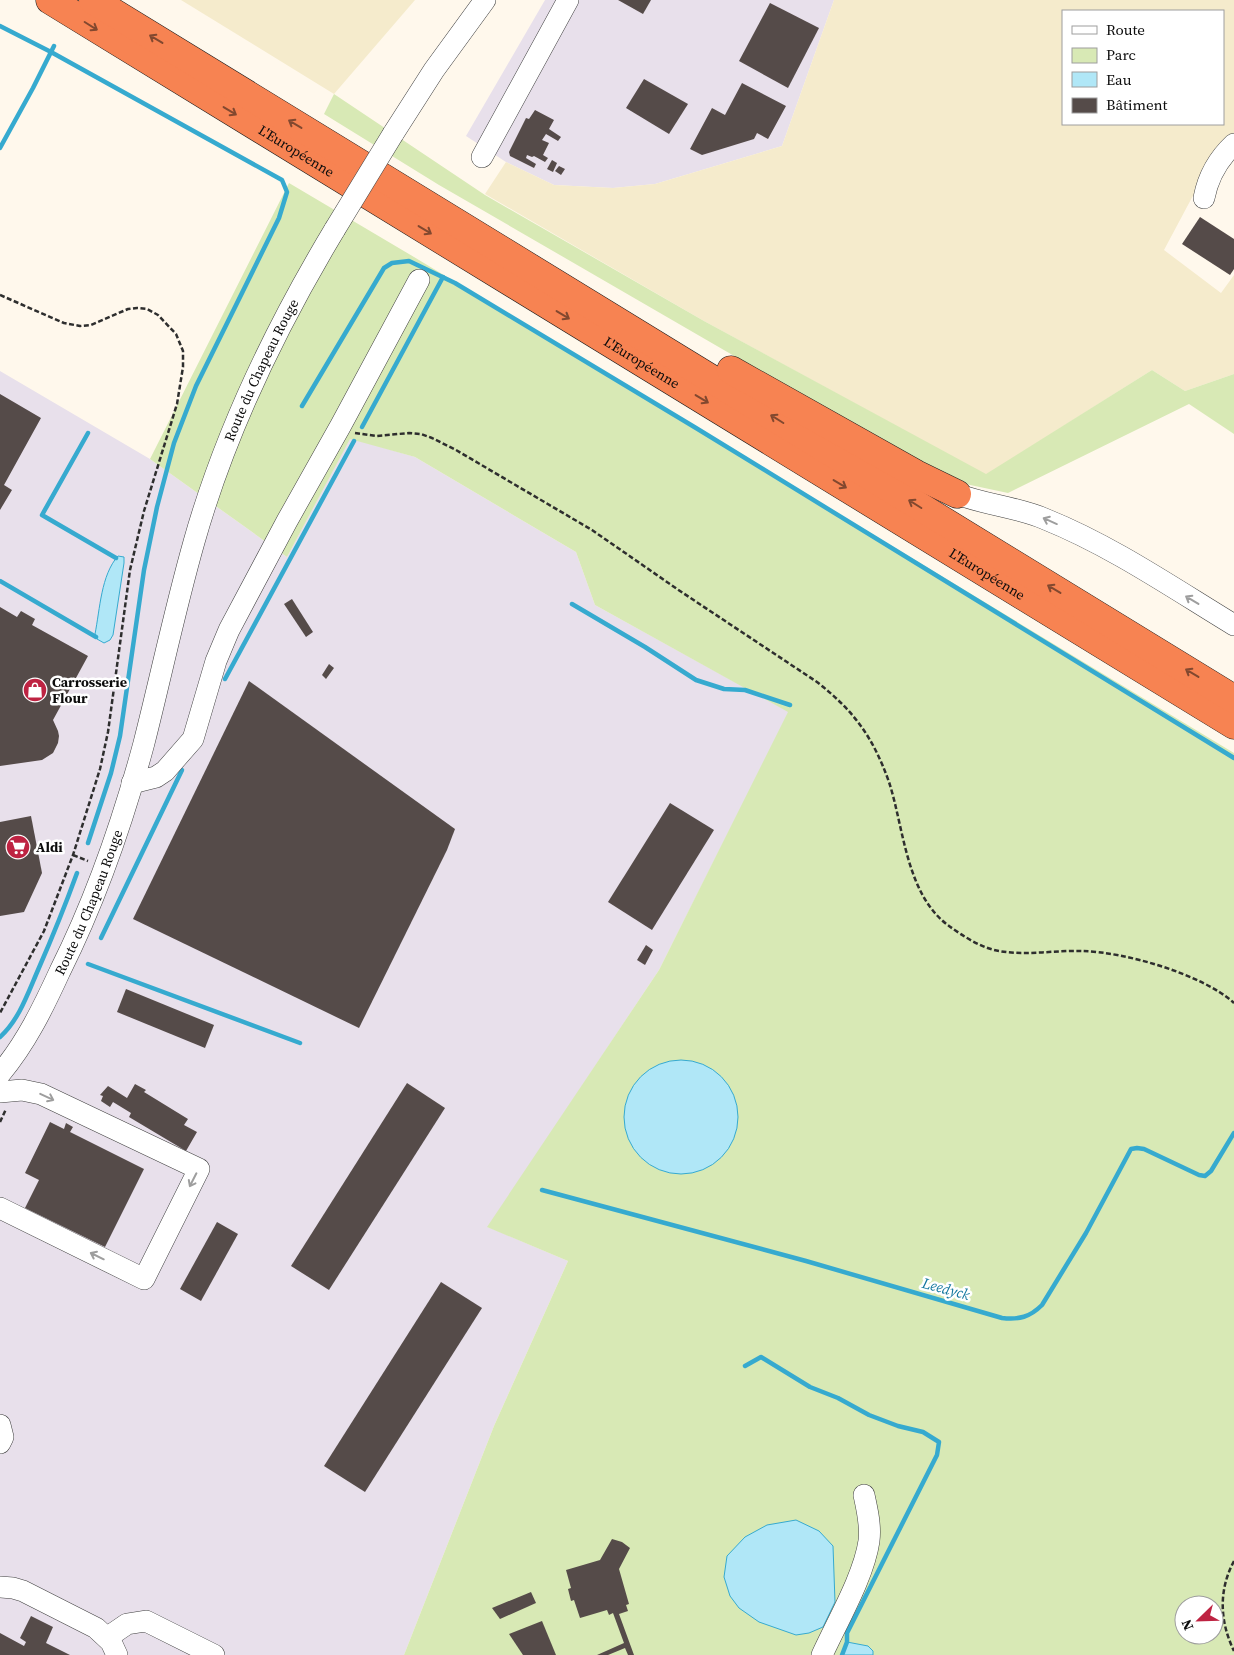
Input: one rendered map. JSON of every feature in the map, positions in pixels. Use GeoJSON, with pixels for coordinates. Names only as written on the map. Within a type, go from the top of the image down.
{"type":"FeatureCollection","features":[{"type":"Feature","properties":{"kind":"highway","name":"L'Européenne"},"geometry":{"type":"LineString","coordinates":[[50,0],[1234,726]]}},
{"type":"Feature","properties":{"kind":"highway","name":"L'Européenne"},"geometry":{"type":"LineString","coordinates":[[93,0],[1234,699]]}},
{"type":"Feature","properties":{"kind":"highway"},"geometry":{"type":"LineString","coordinates":[[329,144],[437,202],[916,474],[957,494]]}},
{"type":"Feature","properties":{"kind":"street","name":"Route du Chapeau Rouge"},"geometry":{"type":"LineString","coordinates":[[0,1074],[18,1051],[37,1018],[74,943],[92,901],[116,836],[132,783],[151,716],[179,595],[196,535],[214,480],[239,416],[271,345],[307,276],[393,134],[438,64],[486,0]]}},
{"type":"Feature","properties":{"kind":"street"},"geometry":{"type":"LineString","coordinates":[[482,157],[568,0]]}},
{"type":"Feature","properties":{"kind":"street"},"geometry":{"type":"LineString","coordinates":[[1204,198],[1216,165],[1234,144]]}},
{"type":"Feature","properties":{"kind":"street"},"geometry":{"type":"LineString","coordinates":[[132,783],[160,775],[170,767],[196,734],[214,668],[225,639],[287,521],[419,280]]}},
{"type":"Feature","properties":{"kind":"street"},"geometry":{"type":"LineString","coordinates":[[957,494],[1031,514],[1054,523],[1124,558],[1234,625]]}},
{"type":"Feature","properties":{"kind":"street","name":"Route du Chapeau Rouge"},"geometry":{"type":"LineString","coordinates":[[0,1057],[37,1018]]}},
{"type":"Feature","properties":{"kind":"street"},"geometry":{"type":"LineString","coordinates":[[0,1092],[22,1090],[41,1094],[199,1169],[144,1279],[0,1208]]}},
{"type":"Feature","properties":{"kind":"street"},"geometry":{"type":"LineString","coordinates":[[0,1425],[3,1437],[0,1443]]}},
{"type":"Feature","properties":{"kind":"street"},"geometry":{"type":"LineString","coordinates":[[822,1655],[860,1573],[866,1555],[869,1526],[864,1495]]}},
{"type":"Feature","properties":{"kind":"street"},"geometry":{"type":"LineString","coordinates":[[0,1587],[22,1591],[91,1625],[112,1646],[127,1624],[146,1621],[214,1655]]}},
{"type":"Feature","properties":{"kind":"path"},"geometry":{"type":"LineString","coordinates":[[0,295],[74,325],[91,325],[133,308],[146,310],[158,316],[176,334],[183,351],[183,361],[177,404],[144,511],[132,565],[108,732],[100,769],[44,932],[0,1013]]}},
{"type":"Feature","properties":{"kind":"path"},"geometry":{"type":"LineString","coordinates":[[341,425],[352,432],[363,435],[421,434],[456,450],[599,534],[680,592],[817,682],[837,698],[862,726],[881,762],[895,801],[908,857],[923,894],[938,916],[955,930],[979,944],[1000,951],[1026,953],[1087,951],[1146,962],[1194,978],[1234,1003]]}},
{"type":"Feature","properties":{"kind":"path"},"geometry":{"type":"LineString","coordinates":[[1234,1562],[1225,1580],[1222,1603],[1225,1627],[1234,1652]]}},
{"type":"Feature","properties":{"kind":"shaded area"},"geometry":{"type":"Polygon","coordinates":[[[181,0],[415,0],[334,94],[181,0]]]}},
{"type":"Feature","properties":{"kind":"shaded area"},"geometry":{"type":"Polygon","coordinates":[[[545,0],[834,0],[782,146],[655,184],[613,188],[554,185],[506,162],[466,136],[545,0]]]}},
{"type":"Feature","properties":{"kind":"shaded area"},"geometry":{"type":"Polygon","coordinates":[[[834,0],[1234,0],[1234,136],[1204,175],[1164,250],[1221,293],[1234,275],[1234,374],[1185,391],[1152,370],[986,475],[704,321],[485,194],[506,162],[554,185],[613,188],[655,184],[782,146],[834,0]]]}},
{"type":"Feature","properties":{"kind":"shaded area"},"geometry":{"type":"Polygon","coordinates":[[[0,371],[150,459],[287,557],[350,438],[415,457],[576,552],[595,605],[789,712],[659,970],[488,1227],[568,1261],[494,1426],[404,1655],[0,1655],[0,371]]]}},
{"type":"Feature","properties":{"kind":"green space"},"geometry":{"type":"Polygon","coordinates":[[[334,94],[485,195],[704,321],[986,474],[1152,370],[1185,391],[1234,374],[1234,434],[1189,404],[1008,493],[961,483],[914,460],[439,185],[324,114],[334,94]]]}},
{"type":"Feature","properties":{"kind":"green space"},"geometry":{"type":"Polygon","coordinates":[[[289,183],[1234,753],[1234,1655],[404,1655],[494,1426],[568,1261],[487,1227],[659,970],[788,712],[595,605],[576,552],[415,457],[350,439],[287,557],[150,459],[289,183]]]}},
{"type":"Feature","properties":{"kind":"water"},"geometry":{"type":"Polygon","coordinates":[[[118,556],[124,557],[124,563],[113,635],[110,640],[104,643],[97,639],[95,634],[105,582],[112,564],[118,556]]]}},
{"type":"Feature","properties":{"kind":"water"},"geometry":{"type":"Polygon","coordinates":[[[681,1060],[703,1065],[721,1077],[733,1095],[738,1117],[733,1139],[721,1157],[703,1169],[681,1174],[659,1169],[641,1157],[629,1139],[624,1117],[629,1095],[641,1077],[659,1065],[681,1060]]]}},
{"type":"Feature","properties":{"kind":"water"},"geometry":{"type":"Polygon","coordinates":[[[796,1520],[819,1531],[833,1546],[835,1602],[823,1627],[809,1633],[796,1635],[759,1622],[739,1608],[730,1596],[724,1577],[727,1556],[745,1537],[767,1525],[796,1520]]]}},
{"type":"Feature","properties":{"kind":"water"},"geometry":{"type":"Polygon","coordinates":[[[847,1642],[868,1646],[873,1651],[873,1655],[842,1655],[847,1642]]]}},
{"type":"Feature","properties":{"kind":"building"},"geometry":{"type":"Polygon","coordinates":[[[618,0],[651,0],[643,14],[618,0]]]}},
{"type":"Feature","properties":{"kind":"building"},"geometry":{"type":"Polygon","coordinates":[[[770,3],[819,28],[788,88],[739,61],[770,3]]]}},
{"type":"Feature","properties":{"kind":"building"},"geometry":{"type":"Polygon","coordinates":[[[644,79],[688,104],[669,134],[626,108],[644,79]]]}},
{"type":"Feature","properties":{"kind":"building"},"geometry":{"type":"Polygon","coordinates":[[[742,83],[786,106],[768,139],[757,133],[754,139],[702,155],[690,149],[712,108],[725,115],[742,83]]]}},
{"type":"Feature","properties":{"kind":"building"},"geometry":{"type":"Polygon","coordinates":[[[535,110],[554,120],[549,129],[561,137],[558,141],[546,134],[542,140],[549,143],[543,155],[548,158],[545,162],[534,156],[527,155],[526,158],[536,164],[534,168],[510,156],[509,152],[526,118],[529,119],[535,110]]]}},
{"type":"Feature","properties":{"kind":"building"},"geometry":{"type":"Polygon","coordinates":[[[552,160],[557,163],[553,172],[547,169],[552,160]]]}},
{"type":"Feature","properties":{"kind":"building"},"geometry":{"type":"Polygon","coordinates":[[[559,166],[565,169],[561,175],[555,171],[559,166]]]}},
{"type":"Feature","properties":{"kind":"building"},"geometry":{"type":"Polygon","coordinates":[[[1200,217],[1234,239],[1234,269],[1230,275],[1182,244],[1200,217]]]}},
{"type":"Feature","properties":{"kind":"building"},"geometry":{"type":"Polygon","coordinates":[[[0,394],[41,418],[4,485],[12,490],[0,510],[0,394]]]}},
{"type":"Feature","properties":{"kind":"building"},"geometry":{"type":"Polygon","coordinates":[[[292,599],[313,632],[306,637],[284,604],[292,599]]]}},
{"type":"Feature","properties":{"kind":"building","name":"Carrosserie Flour"},"geometry":{"type":"Polygon","coordinates":[[[0,607],[17,617],[21,611],[35,619],[32,625],[88,656],[53,720],[59,736],[53,753],[42,760],[0,766],[0,607]]]}},
{"type":"Feature","properties":{"kind":"building"},"geometry":{"type":"Polygon","coordinates":[[[329,664],[334,668],[326,679],[322,675],[329,664]]]}},
{"type":"Feature","properties":{"kind":"building"},"geometry":{"type":"Polygon","coordinates":[[[249,681],[455,829],[447,850],[359,1028],[133,919],[249,681]]]}},
{"type":"Feature","properties":{"kind":"building"},"geometry":{"type":"Polygon","coordinates":[[[670,803],[714,830],[652,930],[608,902],[670,803]]]}},
{"type":"Feature","properties":{"kind":"building","name":"Aldi"},"geometry":{"type":"Polygon","coordinates":[[[31,816],[42,873],[24,912],[0,916],[0,822],[31,816]]]}},
{"type":"Feature","properties":{"kind":"building"},"geometry":{"type":"Polygon","coordinates":[[[646,945],[653,950],[645,965],[637,960],[646,945]]]}},
{"type":"Feature","properties":{"kind":"building"},"geometry":{"type":"Polygon","coordinates":[[[126,989],[214,1025],[205,1048],[117,1012],[126,989]]]}},
{"type":"Feature","properties":{"kind":"building"},"geometry":{"type":"Polygon","coordinates":[[[407,1083],[445,1108],[329,1290],[291,1266],[407,1083]]]}},
{"type":"Feature","properties":{"kind":"building"},"geometry":{"type":"Polygon","coordinates":[[[135,1084],[146,1090],[144,1092],[188,1119],[184,1125],[197,1132],[186,1151],[129,1117],[131,1113],[113,1102],[110,1107],[101,1101],[103,1096],[100,1095],[108,1086],[127,1098],[135,1084]]]}},
{"type":"Feature","properties":{"kind":"building"},"geometry":{"type":"Polygon","coordinates":[[[50,1122],[64,1129],[66,1123],[73,1127],[70,1132],[144,1169],[105,1247],[25,1208],[39,1180],[25,1173],[50,1122]]]}},
{"type":"Feature","properties":{"kind":"building"},"geometry":{"type":"Polygon","coordinates":[[[217,1222],[238,1234],[201,1301],[180,1289],[217,1222]]]}},
{"type":"Feature","properties":{"kind":"building"},"geometry":{"type":"Polygon","coordinates":[[[441,1282],[482,1308],[365,1492],[324,1466],[441,1282]]]}},
{"type":"Feature","properties":{"kind":"building"},"geometry":{"type":"Polygon","coordinates":[[[612,1539],[622,1542],[630,1548],[619,1569],[629,1604],[626,1605],[628,1611],[619,1614],[634,1655],[628,1655],[625,1648],[608,1655],[597,1655],[624,1643],[613,1613],[609,1615],[607,1610],[580,1618],[574,1600],[571,1601],[568,1589],[571,1588],[566,1570],[600,1560],[612,1539]]]}},
{"type":"Feature","properties":{"kind":"building"},"geometry":{"type":"Polygon","coordinates":[[[531,1592],[536,1603],[500,1619],[492,1608],[531,1592]]]}},
{"type":"Feature","properties":{"kind":"building"},"geometry":{"type":"Polygon","coordinates":[[[31,1616],[53,1627],[46,1643],[70,1655],[0,1655],[0,1633],[24,1646],[26,1642],[20,1638],[31,1616]]]}},
{"type":"Feature","properties":{"kind":"building"},"geometry":{"type":"Polygon","coordinates":[[[542,1621],[556,1655],[523,1655],[509,1634],[542,1621]]]}},
{"type":"Feature","properties":{"kind":"waterway"},"geometry":{"type":"LineString","coordinates":[[0,26],[51,52],[282,180],[287,192],[279,218],[196,386],[174,443],[157,507],[144,570],[120,736],[111,773],[88,843]]}},
{"type":"Feature","properties":{"kind":"waterway"},"geometry":{"type":"LineString","coordinates":[[0,148],[54,46]]}},
{"type":"Feature","properties":{"kind":"waterway"},"geometry":{"type":"LineString","coordinates":[[302,406],[384,268],[392,263],[409,261],[455,283],[696,428],[1234,758]]}},
{"type":"Feature","properties":{"kind":"waterway"},"geometry":{"type":"LineString","coordinates":[[362,427],[443,277]]}},
{"type":"Feature","properties":{"kind":"waterway"},"geometry":{"type":"LineString","coordinates":[[88,433],[42,515],[116,558]]}},
{"type":"Feature","properties":{"kind":"waterway"},"geometry":{"type":"LineString","coordinates":[[225,679],[354,441]]}},
{"type":"Feature","properties":{"kind":"waterway"},"geometry":{"type":"LineString","coordinates":[[0,581],[96,637]]}},
{"type":"Feature","properties":{"kind":"waterway"},"geometry":{"type":"LineString","coordinates":[[572,604],[696,680],[724,689],[745,690],[790,705]]}},
{"type":"Feature","properties":{"kind":"waterway"},"geometry":{"type":"LineString","coordinates":[[101,938],[182,770]]}},
{"type":"Feature","properties":{"kind":"waterway"},"geometry":{"type":"LineString","coordinates":[[0,1037],[13,1023],[27,997],[77,873]]}},
{"type":"Feature","properties":{"kind":"waterway"},"geometry":{"type":"LineString","coordinates":[[88,964],[300,1043]]}},
{"type":"Feature","properties":{"kind":"waterway","name":"Leedyck"},"geometry":{"type":"LineString","coordinates":[[542,1190],[806,1261],[1002,1318],[1014,1318],[1029,1315],[1042,1305],[1086,1233],[1131,1149],[1144,1149],[1199,1175],[1205,1176],[1211,1171],[1234,1133]]}},
{"type":"Feature","properties":{"kind":"waterway"},"geometry":{"type":"LineString","coordinates":[[745,1366],[761,1357],[810,1387],[838,1398],[869,1415],[898,1426],[923,1432],[939,1442],[937,1455],[847,1633],[847,1642],[842,1655]]}},
{"type":"Feature","properties":{"kind":"place","name":"Carrosserie Flour"},"geometry":{"type":"Point","coordinates":[35,690]}},
{"type":"Feature","properties":{"kind":"place","name":"Aldi"},"geometry":{"type":"Point","coordinates":[18,847]}}]}
